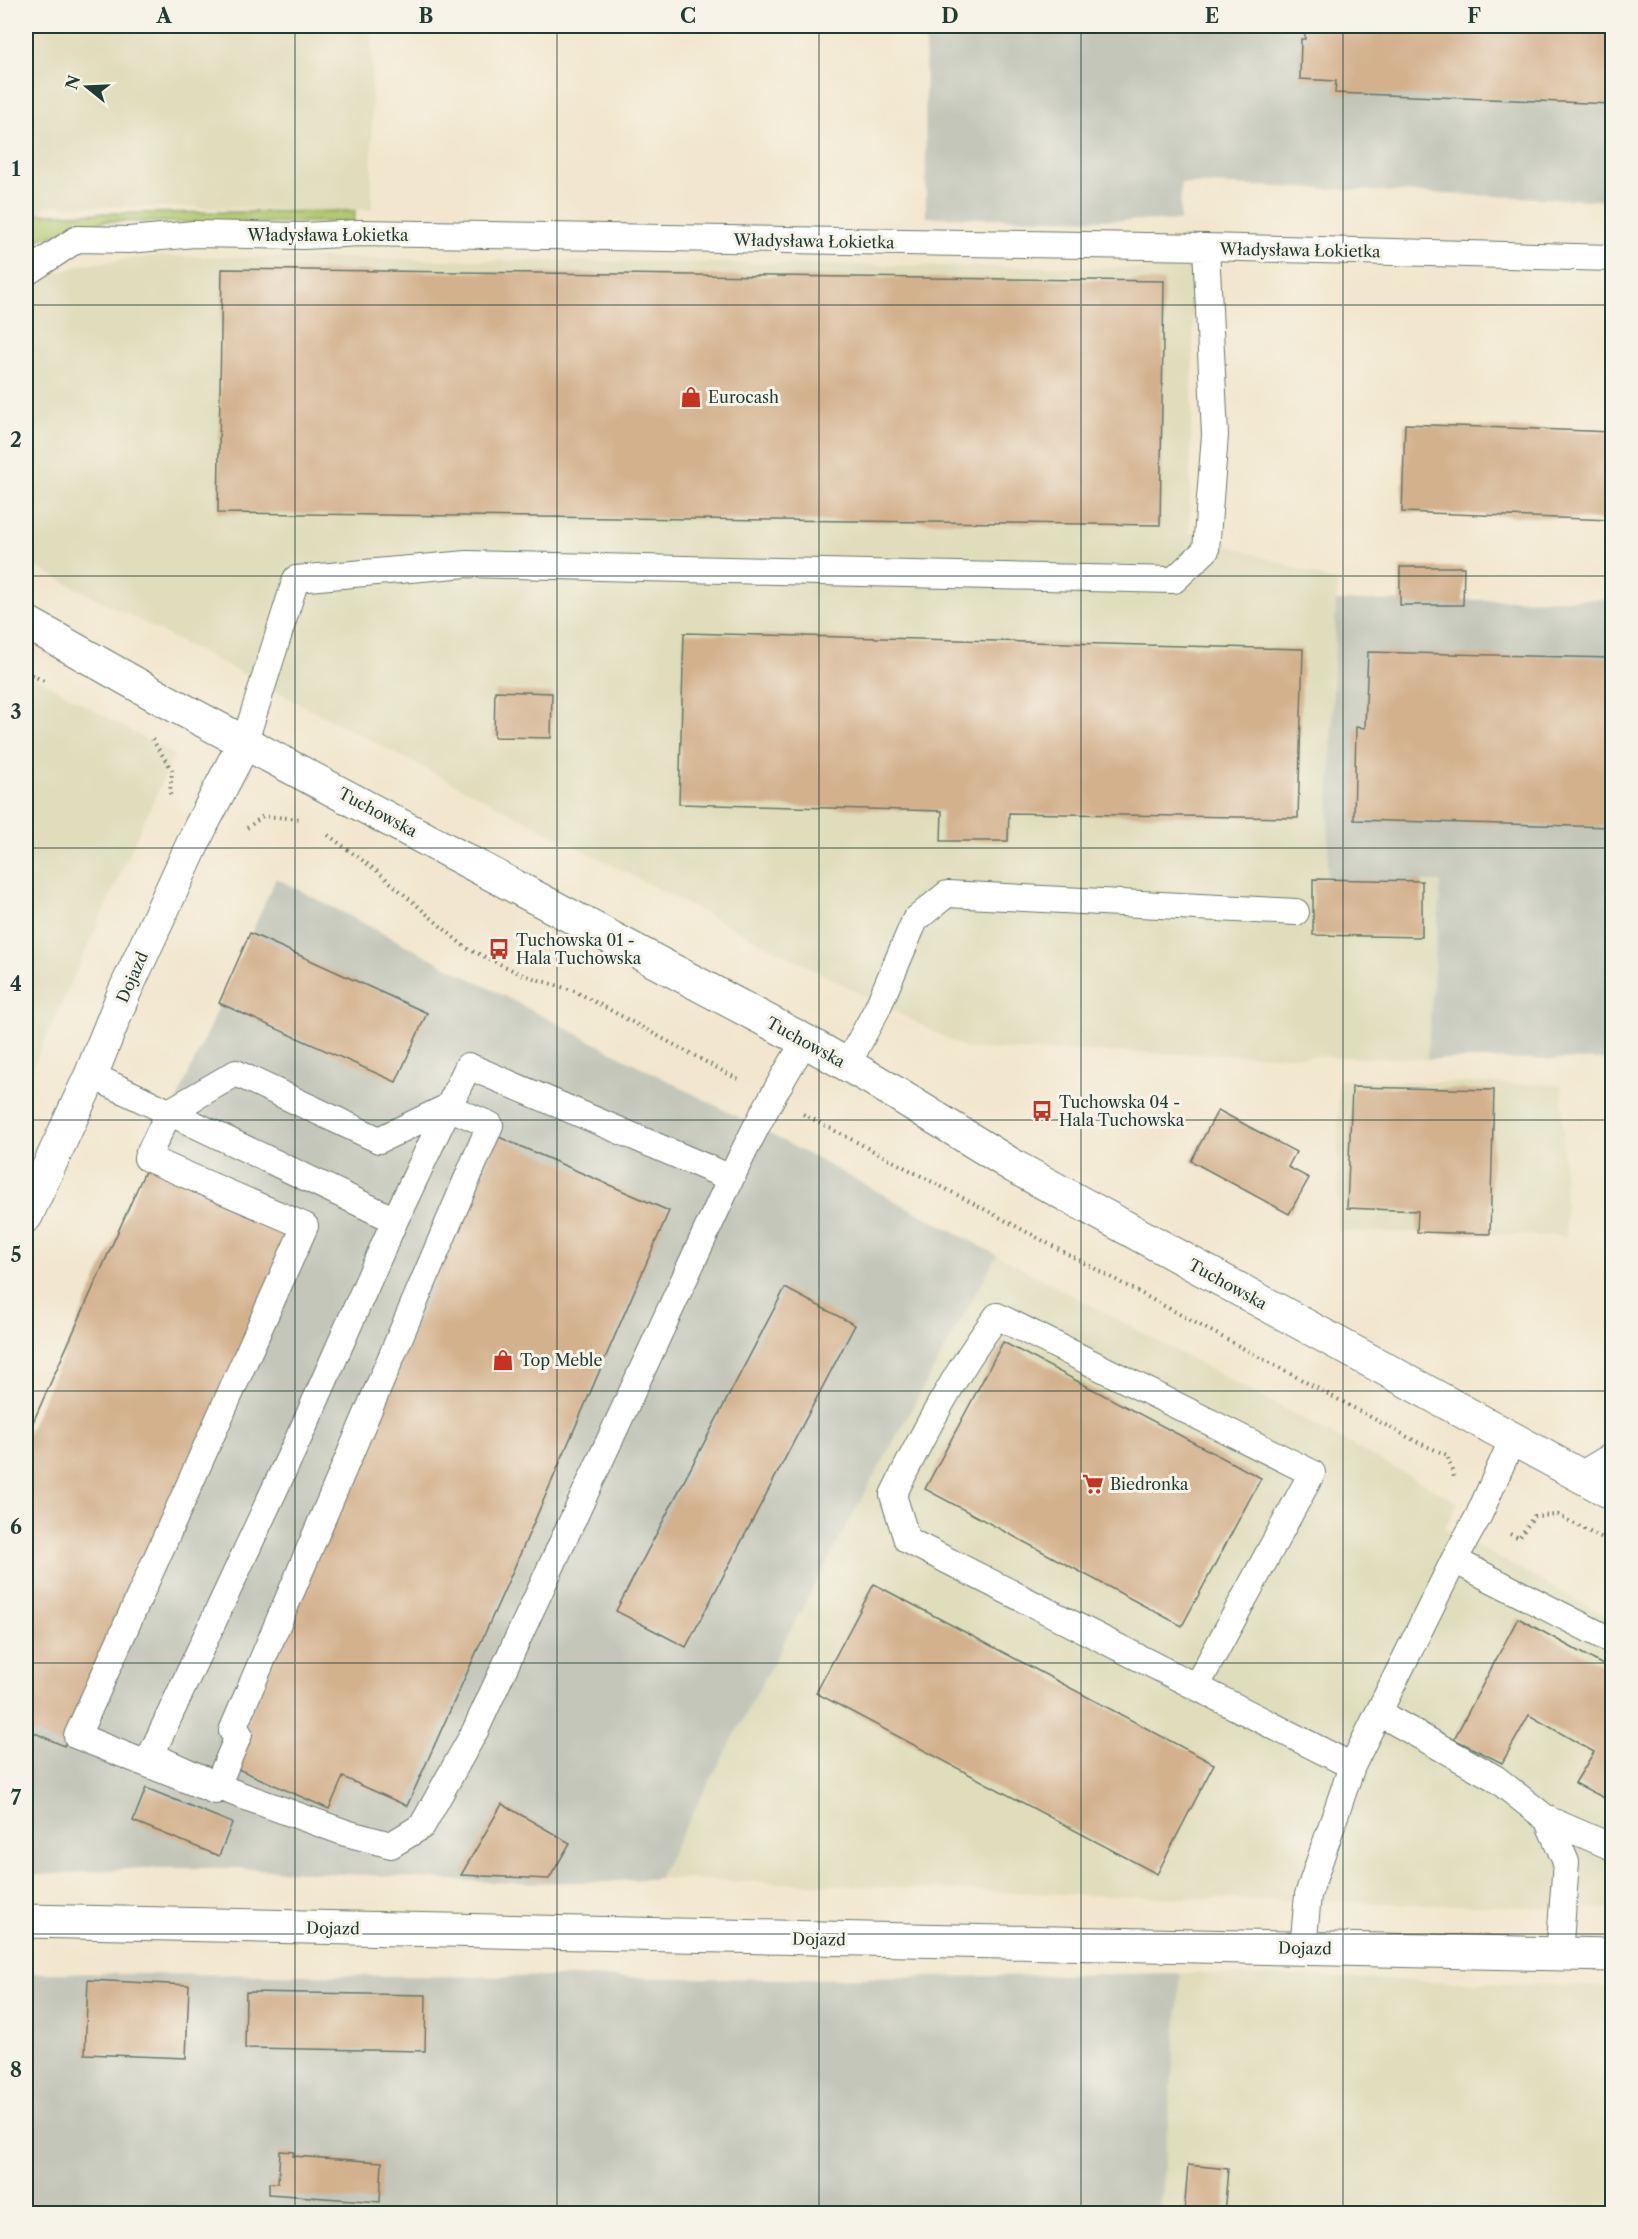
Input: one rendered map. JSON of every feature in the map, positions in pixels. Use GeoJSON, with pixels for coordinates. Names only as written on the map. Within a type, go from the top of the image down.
{"type":"FeatureCollection","features":[{"type":"Feature","properties":{"kind":"street","name":"Tuchowska"},"geometry":{"type":"LineString","coordinates":[[26,622],[159,697],[805,1041],[1016,1167],[1245,1294],[1612,1492]]}},
{"type":"Feature","properties":{"kind":"street","name":"Dojazd"},"geometry":{"type":"LineString","coordinates":[[26,1216],[91,1075],[124,993],[201,826],[244,741]]}},
{"type":"Feature","properties":{"kind":"street","name":"Dojazd"},"geometry":{"type":"LineString","coordinates":[[26,1922],[1612,1955]]}},
{"type":"Feature","properties":{"kind":"lane","name":"Władysława Łokietka"},"geometry":{"type":"LineString","coordinates":[[26,273],[77,239],[129,240],[194,234],[304,236],[382,234],[1206,248],[1612,258]]}},
{"type":"Feature","properties":{"kind":"lane"},"geometry":{"type":"LineString","coordinates":[[244,741],[296,579],[467,564],[1174,580],[1206,550],[1215,435],[1206,248]]}},
{"type":"Feature","properties":{"kind":"lane"},"geometry":{"type":"LineString","coordinates":[[847,1065],[877,1009],[915,920],[947,894],[1296,912]]}},
{"type":"Feature","properties":{"kind":"lane"},"geometry":{"type":"LineString","coordinates":[[732,1178],[468,1066],[395,1220],[301,1432],[151,1755],[218,1786],[346,1833],[391,1845],[422,1826],[475,1731],[771,1097],[805,1041]]}},
{"type":"Feature","properties":{"kind":"lane"},"geometry":{"type":"LineString","coordinates":[[236,1073],[379,1140],[448,1107],[489,1125],[232,1731],[239,1734],[215,1791],[77,1736],[305,1226],[147,1158],[169,1112],[236,1073]]}},
{"type":"Feature","properties":{"kind":"lane"},"geometry":{"type":"LineString","coordinates":[[91,1075],[395,1220]]}},
{"type":"Feature","properties":{"kind":"lane"},"geometry":{"type":"LineString","coordinates":[[1196,1687],[1312,1473],[997,1316],[978,1342],[913,1455],[893,1495],[908,1540],[1196,1687],[1352,1766]]}},
{"type":"Feature","properties":{"kind":"lane"},"geometry":{"type":"LineString","coordinates":[[1303,1948],[1308,1894],[1352,1766],[1454,1560],[1478,1517],[1513,1438]]}},
{"type":"Feature","properties":{"kind":"lane"},"geometry":{"type":"LineString","coordinates":[[1580,1475],[1612,1456]]}},
{"type":"Feature","properties":{"kind":"lane"},"geometry":{"type":"LineString","coordinates":[[1454,1560],[1612,1641]]}},
{"type":"Feature","properties":{"kind":"lane"},"geometry":{"type":"LineString","coordinates":[[1379,1713],[1495,1778],[1547,1819],[1612,1847]]}},
{"type":"Feature","properties":{"kind":"lane"},"geometry":{"type":"LineString","coordinates":[[1547,1819],[1566,1862],[1559,1955]]}},
{"type":"Feature","properties":{"kind":"path"},"geometry":{"type":"LineString","coordinates":[[26,672],[56,688]]}},
{"type":"Feature","properties":{"kind":"path"},"geometry":{"type":"LineString","coordinates":[[149,735],[172,770],[170,805],[201,826],[229,840],[263,816],[308,820]]}},
{"type":"Feature","properties":{"kind":"path"},"geometry":{"type":"LineString","coordinates":[[325,833],[377,871],[466,948],[523,975],[575,991],[1408,1438],[1447,1455],[1454,1477],[1448,1500],[1478,1517],[1519,1538],[1534,1516],[1558,1515],[1612,1544]]}},
{"type":"Feature","properties":{"kind":"shaded area"},"geometry":{"type":"Polygon","coordinates":[[[26,26],[372,26],[372,210],[47,206],[26,228],[26,26]]]}},
{"type":"Feature","properties":{"kind":"shaded area"},"geometry":{"type":"Polygon","coordinates":[[[925,26],[1612,26],[1612,201],[1181,183],[1180,221],[926,217],[925,26]]]}},
{"type":"Feature","properties":{"kind":"shaded area"},"geometry":{"type":"Polygon","coordinates":[[[151,256],[1195,269],[1189,532],[1337,582],[1327,879],[1441,882],[1427,1059],[967,1049],[26,562],[26,296],[57,273],[81,265],[151,256]]]}},
{"type":"Feature","properties":{"kind":"shaded area"},"geometry":{"type":"Polygon","coordinates":[[[1612,599],[1612,1060],[1427,1059],[1441,882],[1327,880],[1336,601],[1612,599]]]}},
{"type":"Feature","properties":{"kind":"shaded area"},"geometry":{"type":"Polygon","coordinates":[[[26,672],[174,755],[26,1083],[26,672]]]}},
{"type":"Feature","properties":{"kind":"shaded area"},"geometry":{"type":"Polygon","coordinates":[[[276,878],[736,1116],[997,1255],[841,1536],[658,1878],[607,1882],[509,1883],[231,1868],[142,1868],[26,1876],[26,1438],[276,878]]]}},
{"type":"Feature","properties":{"kind":"shaded area"},"geometry":{"type":"Polygon","coordinates":[[[1338,1080],[1562,1085],[1566,1236],[1338,1231],[1338,1080]]]}},
{"type":"Feature","properties":{"kind":"shaded area"},"geometry":{"type":"Polygon","coordinates":[[[997,1255],[1458,1502],[1445,1529],[1612,1619],[1612,1909],[1102,1896],[658,1878],[841,1536],[997,1255]]]}},
{"type":"Feature","properties":{"kind":"shaded area"},"geometry":{"type":"Polygon","coordinates":[[[26,1973],[798,1979],[1181,1973],[1160,2213],[26,2214],[26,1973]]]}},
{"type":"Feature","properties":{"kind":"shaded area"},"geometry":{"type":"Polygon","coordinates":[[[1181,1973],[1612,1987],[1612,2213],[1160,2214],[1181,1973]]]}},
{"type":"Feature","properties":{"kind":"green space"},"geometry":{"type":"Polygon","coordinates":[[[355,211],[354,222],[105,221],[39,239],[26,248],[26,214],[355,211]]]}},
{"type":"Feature","properties":{"kind":"building"},"geometry":{"type":"Polygon","coordinates":[[[1305,26],[1612,26],[1612,104],[1335,93],[1336,81],[1300,79],[1301,39],[1305,39],[1305,26]]]}},
{"type":"Feature","properties":{"kind":"building","name":"Eurocash"},"geometry":{"type":"Polygon","coordinates":[[[222,269],[1164,281],[1160,525],[218,513],[222,269]]]}},
{"type":"Feature","properties":{"kind":"building"},"geometry":{"type":"Polygon","coordinates":[[[1405,424],[1612,432],[1612,520],[1402,512],[1405,424]]]}},
{"type":"Feature","properties":{"kind":"building"},"geometry":{"type":"Polygon","coordinates":[[[1400,567],[1464,567],[1463,605],[1400,605],[1400,567]]]}},
{"type":"Feature","properties":{"kind":"building"},"geometry":{"type":"Polygon","coordinates":[[[684,633],[1303,649],[1298,818],[1009,813],[1008,841],[941,841],[942,811],[679,804],[684,633]]]}},
{"type":"Feature","properties":{"kind":"building"},"geometry":{"type":"Polygon","coordinates":[[[1368,652],[1612,658],[1612,827],[1354,820],[1356,727],[1365,728],[1368,652]]]}},
{"type":"Feature","properties":{"kind":"building"},"geometry":{"type":"Polygon","coordinates":[[[495,691],[552,693],[551,738],[494,737],[495,691]]]}},
{"type":"Feature","properties":{"kind":"building"},"geometry":{"type":"Polygon","coordinates":[[[1313,879],[1422,881],[1422,937],[1313,935],[1313,879]]]}},
{"type":"Feature","properties":{"kind":"building"},"geometry":{"type":"Polygon","coordinates":[[[250,933],[427,1013],[396,1082],[219,1003],[250,933]]]}},
{"type":"Feature","properties":{"kind":"building"},"geometry":{"type":"Polygon","coordinates":[[[1352,1087],[1494,1090],[1490,1234],[1417,1232],[1418,1211],[1347,1208],[1352,1087]]]}},
{"type":"Feature","properties":{"kind":"building"},"geometry":{"type":"Polygon","coordinates":[[[1218,1110],[1296,1152],[1288,1167],[1309,1178],[1289,1214],[1191,1161],[1218,1110]]]}},
{"type":"Feature","properties":{"kind":"building","name":"Top Meble"},"geometry":{"type":"Polygon","coordinates":[[[499,1137],[669,1211],[508,1582],[407,1806],[343,1777],[329,1809],[229,1765],[337,1508],[499,1137]]]}},
{"type":"Feature","properties":{"kind":"building"},"geometry":{"type":"Polygon","coordinates":[[[150,1160],[301,1228],[64,1746],[26,1729],[26,1438],[150,1160]]]}},
{"type":"Feature","properties":{"kind":"building"},"geometry":{"type":"Polygon","coordinates":[[[785,1288],[855,1325],[686,1647],[616,1611],[785,1288]]]}},
{"type":"Feature","properties":{"kind":"building","name":"Biedronka"},"geometry":{"type":"Polygon","coordinates":[[[1003,1342],[1261,1478],[1182,1626],[925,1489],[1003,1342]]]}},
{"type":"Feature","properties":{"kind":"building"},"geometry":{"type":"Polygon","coordinates":[[[874,1584],[1214,1764],[1157,1874],[816,1693],[874,1584]]]}},
{"type":"Feature","properties":{"kind":"building"},"geometry":{"type":"Polygon","coordinates":[[[1518,1618],[1612,1670],[1612,1802],[1575,1783],[1594,1752],[1529,1715],[1502,1763],[1454,1739],[1518,1618]]]}},
{"type":"Feature","properties":{"kind":"building"},"geometry":{"type":"Polygon","coordinates":[[[146,1788],[232,1823],[219,1856],[133,1821],[146,1788]]]}},
{"type":"Feature","properties":{"kind":"building"},"geometry":{"type":"Polygon","coordinates":[[[502,1804],[570,1843],[549,1879],[461,1875],[502,1804]]]}},
{"type":"Feature","properties":{"kind":"building"},"geometry":{"type":"Polygon","coordinates":[[[88,1980],[189,1985],[186,2058],[85,2054],[88,1980]]]}},
{"type":"Feature","properties":{"kind":"building"},"geometry":{"type":"Polygon","coordinates":[[[246,1992],[426,1995],[425,2051],[245,2048],[246,1992]]]}},
{"type":"Feature","properties":{"kind":"building"},"geometry":{"type":"Polygon","coordinates":[[[280,2151],[294,2152],[293,2156],[382,2162],[380,2202],[269,2194],[269,2183],[278,2183],[280,2151]]]}},
{"type":"Feature","properties":{"kind":"building"},"geometry":{"type":"Polygon","coordinates":[[[1188,2165],[1228,2169],[1224,2214],[1184,2214],[1188,2165]]]}},
{"type":"Feature","properties":{"kind":"place","name":"Eurocash"},"geometry":{"type":"Point","coordinates":[691,397]}},
{"type":"Feature","properties":{"kind":"place","name":"Tuchowska 01 - Hala Tuchowska"},"geometry":{"type":"Point","coordinates":[499,949]}},
{"type":"Feature","properties":{"kind":"place","name":"Tuchowska 04 - Hala Tuchowska"},"geometry":{"type":"Point","coordinates":[1042,1111]}},
{"type":"Feature","properties":{"kind":"place","name":"Top Meble"},"geometry":{"type":"Point","coordinates":[503,1360]}},
{"type":"Feature","properties":{"kind":"place","name":"Biedronka"},"geometry":{"type":"Point","coordinates":[1093,1484]}}]}
